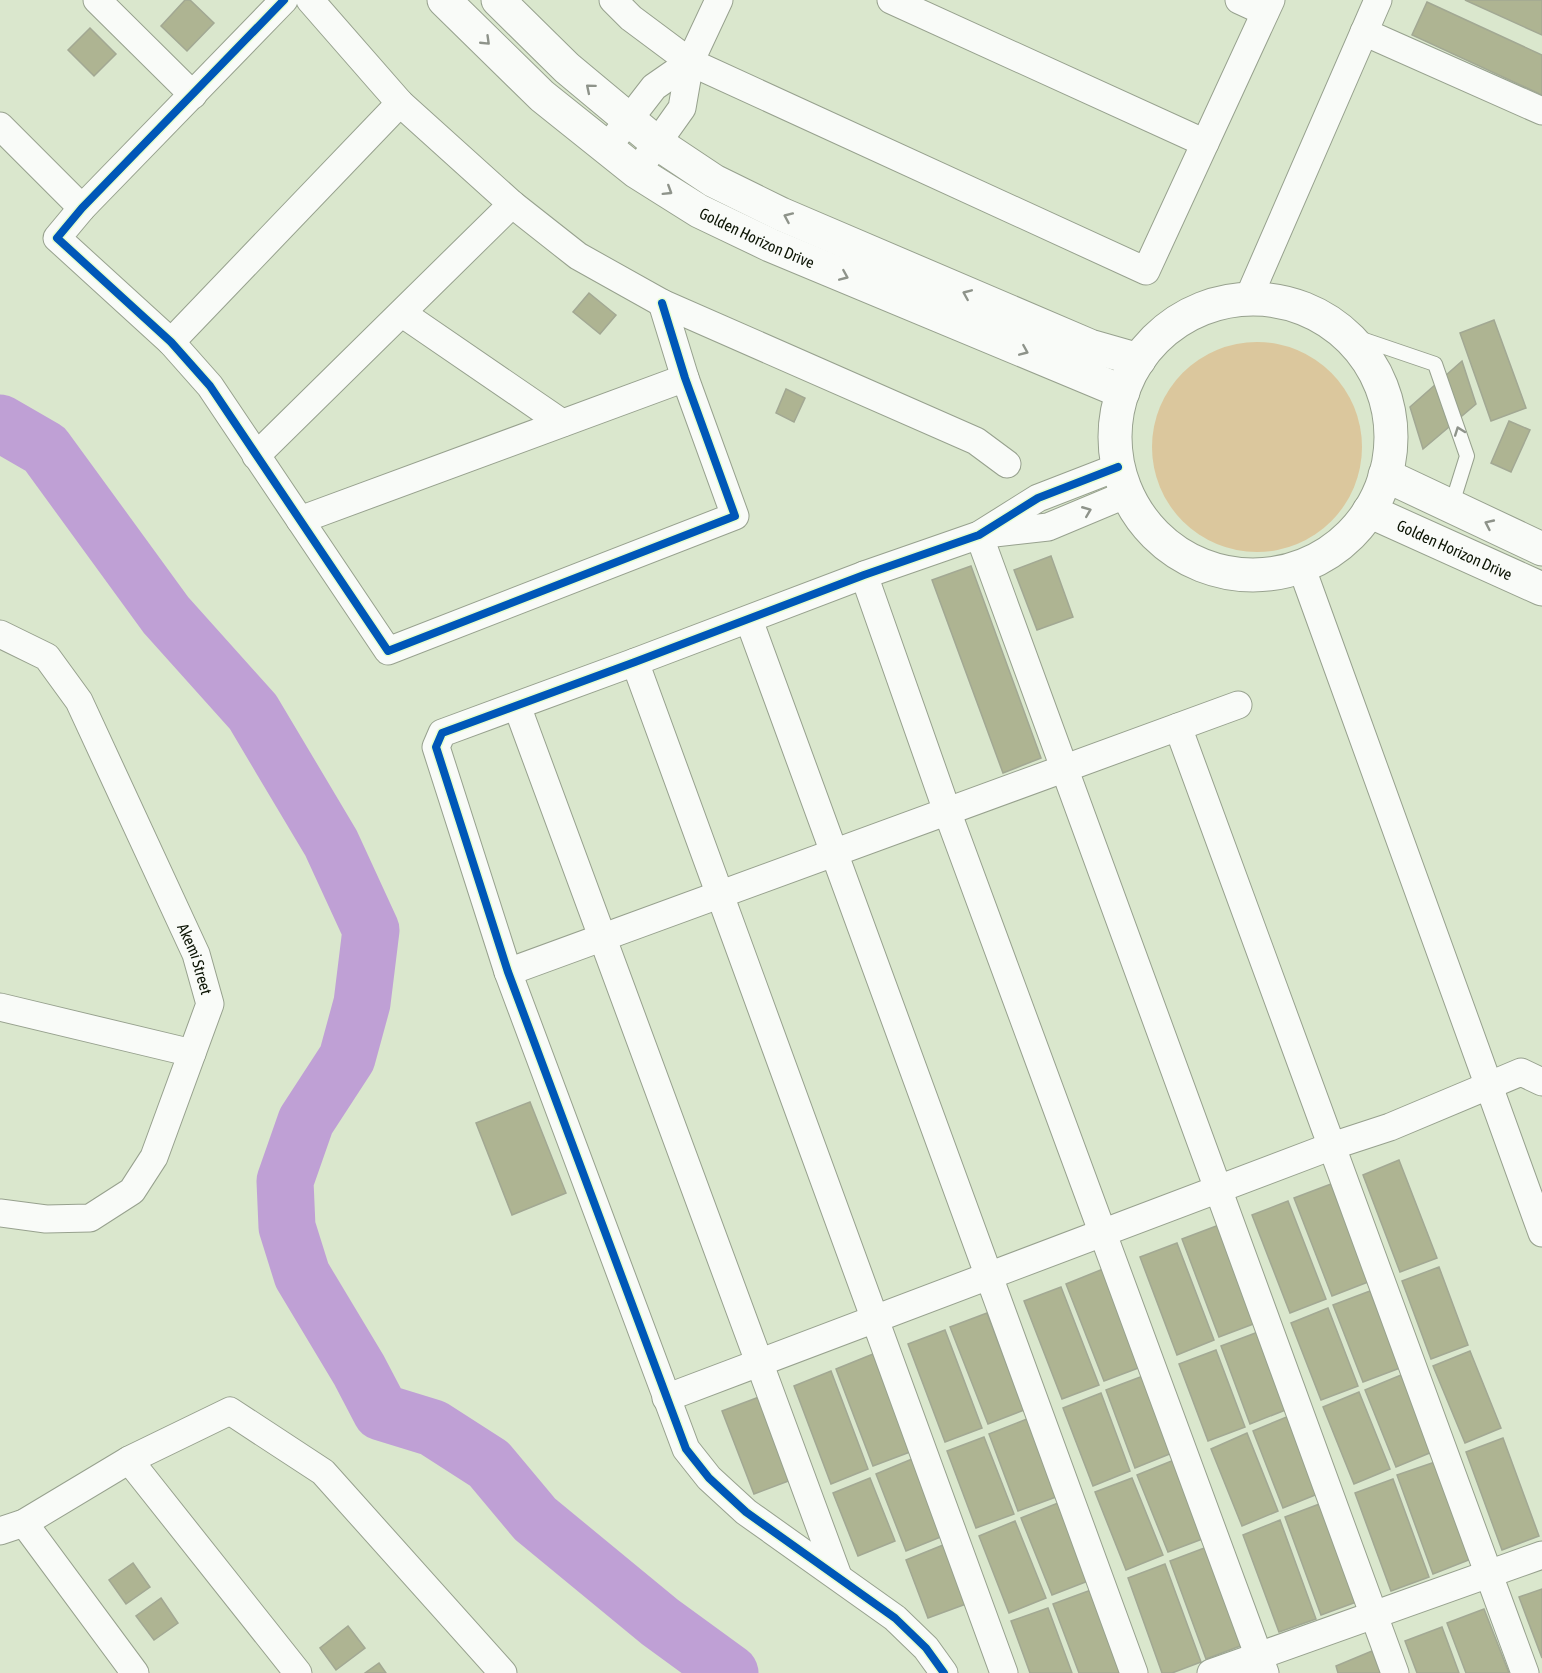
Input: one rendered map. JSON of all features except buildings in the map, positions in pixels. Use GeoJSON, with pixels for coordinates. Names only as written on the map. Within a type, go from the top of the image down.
{"type":"FeatureCollection","features":[{"type":"Feature","properties":{"kind":"street"},"geometry":{"type":"LineString","coordinates":[[98,0],[193,95]]}},
{"type":"Feature","properties":{"kind":"street"},"geometry":{"type":"LineString","coordinates":[[284,0],[82,208],[57,238],[171,342],[210,386],[388,651],[735,516],[685,378],[662,303]]}},
{"type":"Feature","properties":{"kind":"street"},"geometry":{"type":"LineString","coordinates":[[310,0],[400,103],[512,204],[578,256],[662,303],[976,441],[1007,464]]}},
{"type":"Feature","properties":{"kind":"street","name":"Golden Horizon Drive"},"geometry":{"type":"LineString","coordinates":[[444,0],[542,96],[606,149],[637,172],[699,211],[770,245],[1123,392]]}},
{"type":"Feature","properties":{"kind":"street","name":"Golden Horizon Drive"},"geometry":{"type":"LineString","coordinates":[[498,0],[567,68],[657,143],[714,181],[781,214],[1090,346],[1139,360]]}},
{"type":"Feature","properties":{"kind":"street"},"geometry":{"type":"LineString","coordinates":[[613,0],[631,18],[690,62],[1146,271],[1268,6],[1239,0]]}},
{"type":"Feature","properties":{"kind":"street"},"geometry":{"type":"LineString","coordinates":[[637,172],[682,108],[690,62],[719,0]]}},
{"type":"Feature","properties":{"kind":"street"},"geometry":{"type":"LineString","coordinates":[[891,0],[1205,143]]}},
{"type":"Feature","properties":{"kind":"street"},"geometry":{"type":"LineString","coordinates":[[1248,299],[1378,0]]}},
{"type":"Feature","properties":{"kind":"street"},"geometry":{"type":"LineString","coordinates":[[1364,32],[1542,111]]}},
{"type":"Feature","properties":{"kind":"street"},"geometry":{"type":"LineString","coordinates":[[606,149],[654,87],[690,62]]}},
{"type":"Feature","properties":{"kind":"street"},"geometry":{"type":"LineString","coordinates":[[171,342],[400,103]]}},
{"type":"Feature","properties":{"kind":"street"},"geometry":{"type":"LineString","coordinates":[[0,126],[82,208]]}},
{"type":"Feature","properties":{"kind":"street"},"geometry":{"type":"LineString","coordinates":[[256,456],[403,314],[512,204]]}},
{"type":"Feature","properties":{"kind":"street"},"geometry":{"type":"LineString","coordinates":[[1248,299],[1274,300],[1299,307],[1323,317],[1344,333],[1362,352],[1376,374],[1386,398],[1390,424],[1390,450],[1385,475],[1369,511],[1356,529],[1339,544],[1301,566],[1278,573],[1256,575],[1233,574],[1210,569],[1189,560],[1152,532],[1123,481],[1115,442],[1123,392],[1139,360],[1156,340],[1175,323],[1198,311],[1223,303],[1248,299]]}},
{"type":"Feature","properties":{"kind":"street"},"geometry":{"type":"LineString","coordinates":[[403,314],[562,423]]}},
{"type":"Feature","properties":{"kind":"street"},"geometry":{"type":"LineString","coordinates":[[300,520],[685,378]]}},
{"type":"Feature","properties":{"kind":"street"},"geometry":{"type":"LineString","coordinates":[[1385,475],[1542,549]]}},
{"type":"Feature","properties":{"kind":"street"},"geometry":{"type":"LineString","coordinates":[[944,1673],[926,1648],[895,1618],[746,1512],[709,1478],[686,1449],[508,972],[436,747],[442,733],[864,575],[979,535],[1038,498],[1123,481]]}},
{"type":"Feature","properties":{"kind":"street","name":"Golden Horizon Drive"},"geometry":{"type":"LineString","coordinates":[[1369,511],[1542,589]]}},
{"type":"Feature","properties":{"kind":"street"},"geometry":{"type":"LineString","coordinates":[[979,535],[1395,1673]]}},
{"type":"Feature","properties":{"kind":"street"},"geometry":{"type":"LineString","coordinates":[[1301,566],[1542,1233]]}},
{"type":"Feature","properties":{"kind":"street"},"geometry":{"type":"LineString","coordinates":[[864,575],[947,811],[1262,1665]]}},
{"type":"Feature","properties":{"kind":"street"},"geometry":{"type":"LineString","coordinates":[[748,620],[1134,1673]]}},
{"type":"Feature","properties":{"kind":"street","name":"Akemi Street"},"geometry":{"type":"LineString","coordinates":[[0,634],[47,657],[79,701],[196,954],[210,1004],[154,1157],[132,1191],[90,1218],[46,1219],[0,1213]]}},
{"type":"Feature","properties":{"kind":"street"},"geometry":{"type":"LineString","coordinates":[[634,662],[1004,1673]]}},
{"type":"Feature","properties":{"kind":"street"},"geometry":{"type":"LineString","coordinates":[[508,972],[1238,705]]}},
{"type":"Feature","properties":{"kind":"street"},"geometry":{"type":"LineString","coordinates":[[517,706],[838,1576]]}},
{"type":"Feature","properties":{"kind":"street"},"geometry":{"type":"LineString","coordinates":[[1178,727],[1525,1673]]}},
{"type":"Feature","properties":{"kind":"street"},"geometry":{"type":"LineString","coordinates":[[0,1006],[192,1053]]}},
{"type":"Feature","properties":{"kind":"street"},"geometry":{"type":"LineString","coordinates":[[666,1398],[1332,1146],[1390,1127],[1521,1072],[1542,1082]]}},
{"type":"Feature","properties":{"kind":"street"},"geometry":{"type":"LineString","coordinates":[[135,1673],[12,1527],[129,1460],[230,1411],[323,1472],[503,1673]]}},
{"type":"Feature","properties":{"kind":"street"},"geometry":{"type":"LineString","coordinates":[[129,1460],[298,1673]]}},
{"type":"Feature","properties":{"kind":"street"},"geometry":{"type":"LineString","coordinates":[[1211,1673],[1262,1665],[1374,1615],[1542,1555]]}},
{"type":"Feature","properties":{"kind":"lane"},"geometry":{"type":"LineString","coordinates":[[1344,333],[1435,364],[1467,456],[1451,507]]}},
{"type":"Feature","properties":{"kind":"shaded area"},"geometry":{"type":"Polygon","coordinates":[[[1257,342],[1277,344],[1297,350],[1315,360],[1331,373],[1344,389],[1354,407],[1360,427],[1362,447],[1360,467],[1354,487],[1344,505],[1331,521],[1315,534],[1297,544],[1277,550],[1257,552],[1237,550],[1217,544],[1199,534],[1183,521],[1170,505],[1160,487],[1154,467],[1152,447],[1154,427],[1160,407],[1170,389],[1183,373],[1199,360],[1217,350],[1237,344],[1257,342]]]}},
{"type":"Feature","properties":{"kind":"waterway"},"geometry":{"type":"LineString","coordinates":[[0,423],[45,449],[166,615],[253,712],[331,843],[371,930],[362,1003],[347,1058],[306,1121],[285,1181],[287,1227],[302,1275],[359,1370],[381,1412],[433,1428],[489,1464],[535,1519],[660,1622],[730,1673]]}},
{"type":"Feature","properties":{"kind":"cycle path"},"geometry":{"type":"LineString","coordinates":[[284,0],[82,208],[57,238],[171,342],[210,386],[388,651],[735,516],[685,378],[662,303]]}},
{"type":"Feature","properties":{"kind":"cycle path"},"geometry":{"type":"LineString","coordinates":[[944,1673],[926,1648],[895,1618],[746,1512],[709,1478],[686,1449],[508,972],[436,747],[442,733],[864,575],[979,535],[1038,498],[1118,467]]}}]}
